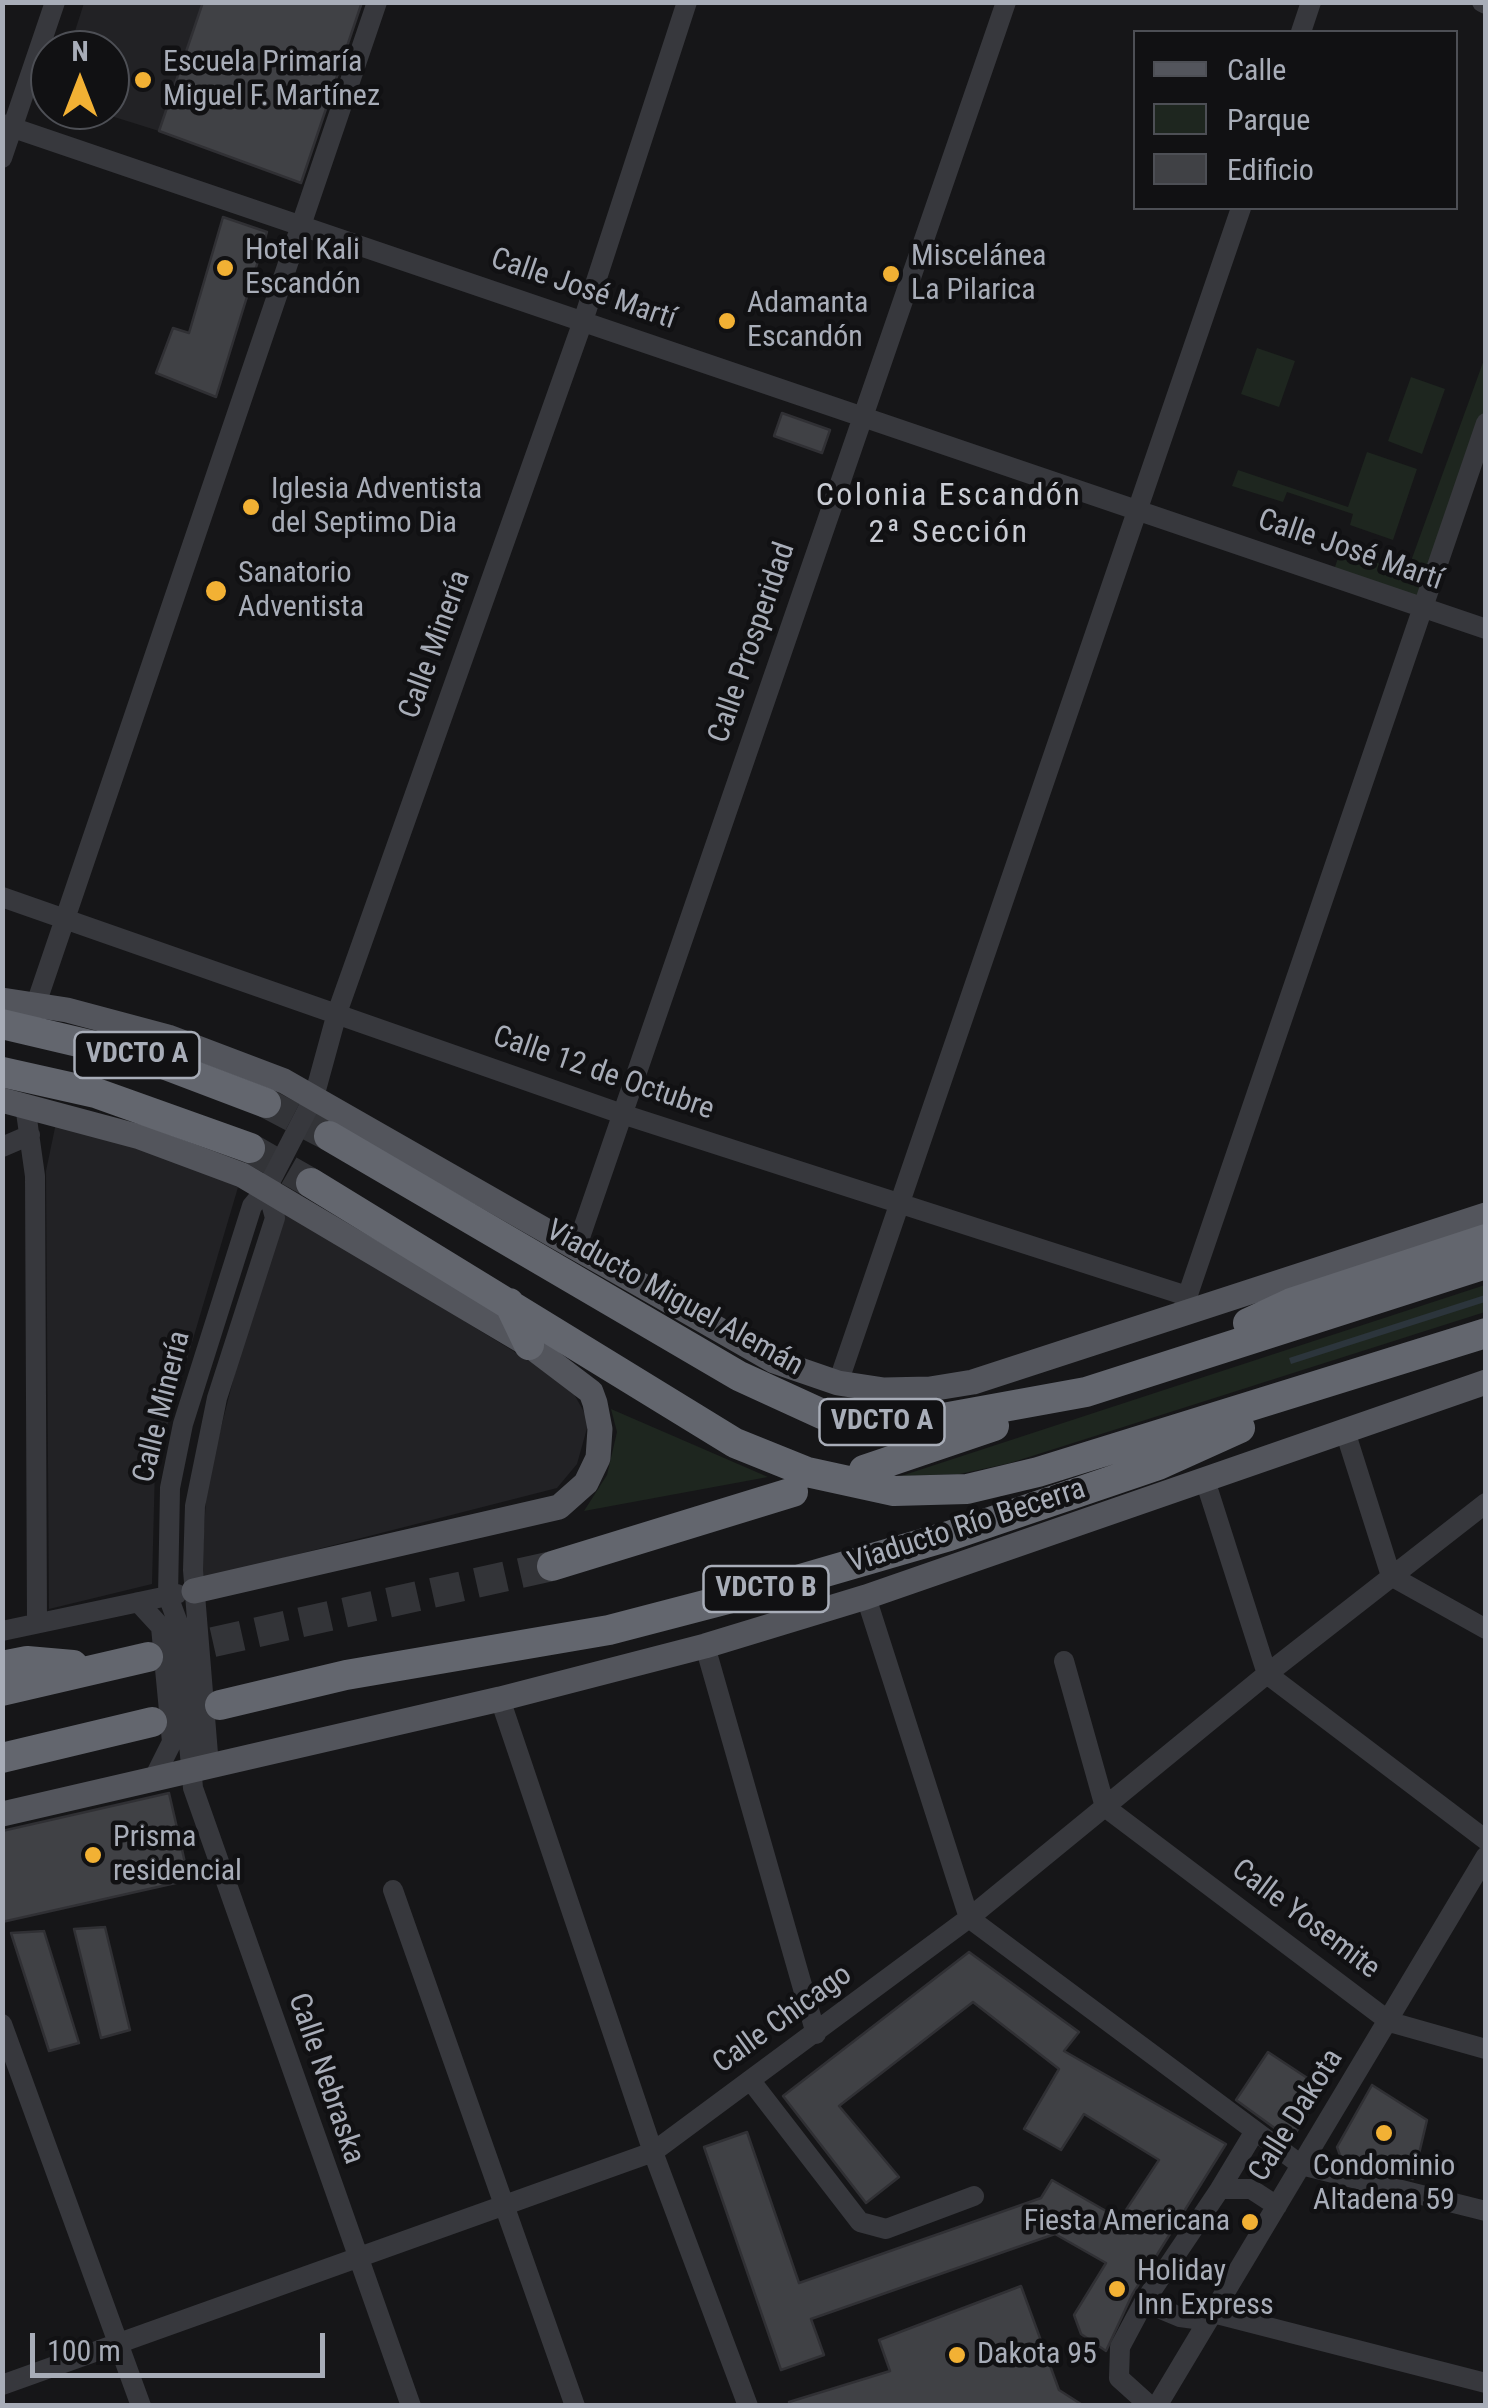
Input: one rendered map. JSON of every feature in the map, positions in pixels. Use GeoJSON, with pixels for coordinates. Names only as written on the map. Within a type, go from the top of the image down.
{"type":"FeatureCollection","features":[{"type":"Feature","properties":{"kind":"highway","name":"VDCTO A"},"geometry":{"type":"LineString","coordinates":[[2,1024],[98,1044],[266,1103]]}},
{"type":"Feature","properties":{"kind":"highway","name":"VDCTO A"},"geometry":{"type":"LineString","coordinates":[[2,1072],[96,1093],[250,1148]]}},
{"type":"Feature","properties":{"kind":"highway","name":"Viaducto Miguel Alemán"},"geometry":{"type":"LineString","coordinates":[[328,1136],[740,1376],[822,1414],[921,1422],[1086,1392],[1486,1264]]}},
{"type":"Feature","properties":{"kind":"highway","name":"VDCTO A"},"geometry":{"type":"LineString","coordinates":[[312,1183],[800,1482],[864,1478],[920,1492],[967,1489],[1289,1397],[1486,1333]]}},
{"type":"Feature","properties":{"kind":"highway"},"geometry":{"type":"LineString","coordinates":[[1201,1354],[1290,1302],[1486,1239]]}},
{"type":"Feature","properties":{"kind":"highway"},"geometry":{"type":"LineString","coordinates":[[509,1303],[537,1350],[590,1352]]}},
{"type":"Feature","properties":{"kind":"highway"},"geometry":{"type":"LineString","coordinates":[[1414,1358],[1486,1356]]}},
{"type":"Feature","properties":{"kind":"highway"},"geometry":{"type":"LineString","coordinates":[[864,1478],[1086,1392]]}},
{"type":"Feature","properties":{"kind":"highway","name":"Viaducto Río Becerra"},"geometry":{"type":"LineString","coordinates":[[220,1705],[404,1664],[609,1630],[770,1588],[949,1536],[1158,1466],[1241,1428],[1289,1397]]}},
{"type":"Feature","properties":{"kind":"highway","name":"VDCTO B"},"geometry":{"type":"LineString","coordinates":[[552,1566],[800,1482]]}},
{"type":"Feature","properties":{"kind":"highway"},"geometry":{"type":"LineString","coordinates":[[2,1691],[148,1657]]}},
{"type":"Feature","properties":{"kind":"highway"},"geometry":{"type":"LineString","coordinates":[[2,1666],[26,1662],[106,1667]]}},
{"type":"Feature","properties":{"kind":"highway"},"geometry":{"type":"LineString","coordinates":[[2,1758],[37,1750],[180,1734]]}},
{"type":"Feature","properties":{"kind":"highway"},"geometry":{"type":"LineString","coordinates":[[2,1780],[37,1750]]}},
{"type":"Feature","properties":{"kind":"main road","name":"Viaducto Miguel Alemán"},"geometry":{"type":"LineString","coordinates":[[2,1000],[36,1004],[218,1053],[576,1246],[774,1361],[838,1383],[884,1390],[953,1386],[1184,1304],[1486,1216]]}},
{"type":"Feature","properties":{"kind":"main road"},"geometry":{"type":"LineString","coordinates":[[14,1103],[155,1143],[269,1184],[537,1350],[591,1392],[598,1414],[598,1458],[586,1483],[569,1501],[548,1511],[194,1591]]}},
{"type":"Feature","properties":{"kind":"main road"},"geometry":{"type":"LineString","coordinates":[[2,1814],[500,1699],[705,1646],[866,1596],[1486,1382]]}},
{"type":"Feature","properties":{"kind":"street"},"geometry":{"type":"LineString","coordinates":[[2,158],[8,126],[55,2]]}},
{"type":"Feature","properties":{"kind":"street"},"geometry":{"type":"LineString","coordinates":[[36,1004],[377,2]]}},
{"type":"Feature","properties":{"kind":"street","name":"Calle Minería"},"geometry":{"type":"LineString","coordinates":[[200,1768],[180,1734],[178,1623],[168,1596],[168,1520],[174,1458],[252,1206],[269,1184],[311,1102],[337,1013],[583,321],[686,2]]}},
{"type":"Feature","properties":{"kind":"street","name":"Calle Prosperidad"},"geometry":{"type":"LineString","coordinates":[[576,1246],[1006,2]]}},
{"type":"Feature","properties":{"kind":"street"},"geometry":{"type":"LineString","coordinates":[[1301,30],[1311,2]]}},
{"type":"Feature","properties":{"kind":"street","name":"Calle José Martí"},"geometry":{"type":"LineString","coordinates":[[8,126],[1486,629]]}},
{"type":"Feature","properties":{"kind":"street"},"geometry":{"type":"LineString","coordinates":[[838,1383],[1239,210]]}},
{"type":"Feature","properties":{"kind":"street"},"geometry":{"type":"LineString","coordinates":[[1184,1304],[1486,423]]}},
{"type":"Feature","properties":{"kind":"street","name":"Calle 12 de Octubre"},"geometry":{"type":"LineString","coordinates":[[2,897],[622,1114],[1184,1304]]}},
{"type":"Feature","properties":{"kind":"street"},"geometry":{"type":"LineString","coordinates":[[14,1103],[30,1134],[35,1176],[36,1623]]}},
{"type":"Feature","properties":{"kind":"street"},"geometry":{"type":"LineString","coordinates":[[2,1147],[30,1134]]}},
{"type":"Feature","properties":{"kind":"street","name":"Calle Minería"},"geometry":{"type":"LineString","coordinates":[[178,1623],[194,1591],[192,1536],[200,1466],[275,1218],[269,1184]]}},
{"type":"Feature","properties":{"kind":"street"},"geometry":{"type":"LineString","coordinates":[[1345,1432],[1391,1576],[1486,1629]]}},
{"type":"Feature","properties":{"kind":"street"},"geometry":{"type":"LineString","coordinates":[[1205,1480],[1267,1674],[1486,1840]]}},
{"type":"Feature","properties":{"kind":"street","name":"Calle Chicago"},"geometry":{"type":"LineString","coordinates":[[2,2385],[653,2152],[969,1918],[1267,1674],[1486,1503]]}},
{"type":"Feature","properties":{"kind":"street"},"geometry":{"type":"LineString","coordinates":[[2,1631],[194,1591]]}},
{"type":"Feature","properties":{"kind":"street"},"geometry":{"type":"LineString","coordinates":[[866,1596],[969,1918],[1301,2165],[1486,2211]]}},
{"type":"Feature","properties":{"kind":"street"},"geometry":{"type":"LineString","coordinates":[[138,1602],[178,1623]]}},
{"type":"Feature","properties":{"kind":"street"},"geometry":{"type":"LineString","coordinates":[[705,1646],[816,2034]]}},
{"type":"Feature","properties":{"kind":"street"},"geometry":{"type":"LineString","coordinates":[[1064,1661],[1105,1807]]}},
{"type":"Feature","properties":{"kind":"street"},"geometry":{"type":"LineString","coordinates":[[500,1699],[653,2152],[748,2406]]}},
{"type":"Feature","properties":{"kind":"street"},"geometry":{"type":"LineString","coordinates":[[154,1778],[180,1734]]}},
{"type":"Feature","properties":{"kind":"street","name":"Calle Nebraska"},"geometry":{"type":"LineString","coordinates":[[200,1768],[202,1822],[412,2406]]}},
{"type":"Feature","properties":{"kind":"street","name":"Calle Yosemite"},"geometry":{"type":"LineString","coordinates":[[1105,1807],[1390,2022],[1486,2049]]}},
{"type":"Feature","properties":{"kind":"street","name":"Calle Dakota"},"geometry":{"type":"LineString","coordinates":[[1154,2406],[1390,2022],[1486,1856]]}},
{"type":"Feature","properties":{"kind":"street"},"geometry":{"type":"LineString","coordinates":[[392,1890],[575,2406]]}},
{"type":"Feature","properties":{"kind":"street"},"geometry":{"type":"LineString","coordinates":[[2,2024],[141,2406]]}},
{"type":"Feature","properties":{"kind":"street"},"geometry":{"type":"LineString","coordinates":[[751,2082],[860,2222],[886,2229],[974,2196]]}},
{"type":"Feature","properties":{"kind":"street"},"geometry":{"type":"LineString","coordinates":[[1154,2406],[1119,2378],[1120,2347],[1144,2302],[1255,2131]]}},
{"type":"Feature","properties":{"kind":"street"},"geometry":{"type":"LineString","coordinates":[[1220,2190],[1251,2190],[1277,2206]]}},
{"type":"Feature","properties":{"kind":"street"},"geometry":{"type":"LineString","coordinates":[[1144,2302],[1180,2317],[1195,2319],[1214,2313],[1486,2383]]}},
{"type":"Feature","properties":{"kind":"shaded area","name":"Escuela Primaría Miguel F. Martínez"},"geometry":{"type":"Polygon","coordinates":[[[84,3],[202,3],[159,131],[130,122],[130,30],[75,30],[84,3]]]}},
{"type":"Feature","properties":{"kind":"shaded area"},"geometry":{"type":"Polygon","coordinates":[[[57,1118],[239,1184],[155,1467],[152,1584],[49,1609],[46,1171],[57,1118]]]}},
{"type":"Feature","properties":{"kind":"shaded area"},"geometry":{"type":"Polygon","coordinates":[[[284,1211],[569,1385],[589,1421],[577,1464],[557,1488],[201,1579],[207,1483],[241,1349],[284,1211]]]}},
{"type":"Feature","properties":{"kind":"shaded area"},"geometry":{"type":"Polygon","coordinates":[[[1485,1295],[1485,1302],[1291,1364],[1289,1358],[1485,1295]]]}},
{"type":"Feature","properties":{"kind":"green space"},"geometry":{"type":"Polygon","coordinates":[[[1257,348],[1295,361],[1279,407],[1241,394],[1257,348]]]}},
{"type":"Feature","properties":{"kind":"green space"},"geometry":{"type":"Polygon","coordinates":[[[1485,357],[1485,411],[1419,602],[1333,573],[1340,552],[1407,572],[1485,357]]]}},
{"type":"Feature","properties":{"kind":"green space"},"geometry":{"type":"Polygon","coordinates":[[[1411,377],[1445,389],[1422,454],[1388,441],[1411,377]]]}},
{"type":"Feature","properties":{"kind":"green space"},"geometry":{"type":"Polygon","coordinates":[[[1367,452],[1417,469],[1393,540],[1350,525],[1353,514],[1287,492],[1283,502],[1232,486],[1238,470],[1348,507],[1367,452]]]}},
{"type":"Feature","properties":{"kind":"green space"},"geometry":{"type":"Polygon","coordinates":[[[1485,1285],[1485,1312],[1010,1463],[960,1474],[901,1476],[1485,1285]]]}},
{"type":"Feature","properties":{"kind":"green space"},"geometry":{"type":"Polygon","coordinates":[[[611,1409],[768,1477],[584,1511],[607,1475],[617,1432],[611,1409]]]}},
{"type":"Feature","properties":{"kind":"building"},"geometry":{"type":"Polygon","coordinates":[[[203,2],[362,2],[301,183],[159,131],[203,2]]]}},
{"type":"Feature","properties":{"kind":"building"},"geometry":{"type":"Polygon","coordinates":[[[223,217],[267,232],[216,397],[156,373],[173,328],[189,333],[223,217]]]}},
{"type":"Feature","properties":{"kind":"building"},"geometry":{"type":"Polygon","coordinates":[[[782,413],[830,430],[822,453],[774,436],[782,413]]]}},
{"type":"Feature","properties":{"kind":"building","name":"Prisma residencial"},"geometry":{"type":"Polygon","coordinates":[[[169,1793],[189,1880],[2,1922],[2,1831],[169,1793]]]}},
{"type":"Feature","properties":{"kind":"building"},"geometry":{"type":"Polygon","coordinates":[[[105,1927],[130,2030],[101,2038],[74,1929],[105,1927]]]}},
{"type":"Feature","properties":{"kind":"building"},"geometry":{"type":"Polygon","coordinates":[[[44,1931],[79,2043],[49,2051],[11,1933],[44,1931]]]}},
{"type":"Feature","properties":{"kind":"building"},"geometry":{"type":"Polygon","coordinates":[[[969,1952],[1079,2032],[1064,2051],[1226,2144],[1132,2295],[1106,2351],[1081,2334],[1074,2315],[1106,2263],[1055,2234],[811,2319],[824,2355],[781,2370],[704,2147],[747,2132],[799,2283],[1041,2198],[1052,2180],[1120,2219],[1159,2160],[1084,2114],[1061,2150],[1024,2129],[1059,2069],[973,2002],[839,2106],[899,2177],[866,2203],[783,2096],[969,1952]]]}},
{"type":"Feature","properties":{"kind":"building"},"geometry":{"type":"Polygon","coordinates":[[[1268,2052],[1324,2089],[1291,2140],[1236,2100],[1268,2052]]]}},
{"type":"Feature","properties":{"kind":"building","name":"Condominio Altadena 59"},"geometry":{"type":"Polygon","coordinates":[[[1372,2085],[1427,2120],[1413,2179],[1342,2161],[1337,2147],[1372,2085]]]}},
{"type":"Feature","properties":{"kind":"building","name":"Dakota 95"},"geometry":{"type":"Polygon","coordinates":[[[1021,2286],[1059,2390],[1084,2406],[790,2406],[789,2402],[890,2371],[879,2340],[1021,2286]]]}},
{"type":"Feature","properties":{"kind":"tunnel"},"geometry":{"type":"LineString","coordinates":[[266,1103],[329,1136]]}},
{"type":"Feature","properties":{"kind":"tunnel"},"geometry":{"type":"LineString","coordinates":[[250,1148],[311,1183]]}},
{"type":"Feature","properties":{"kind":"tunnel"},"geometry":{"type":"LineString","coordinates":[[169,1652],[552,1566]]}},
{"type":"Feature","properties":{"kind":"place","name":"Escuela Primaría Miguel F. Martínez"},"geometry":{"type":"Point","coordinates":[143,80]}},
{"type":"Feature","properties":{"kind":"place","name":"Hotel Kali Escandón"},"geometry":{"type":"Point","coordinates":[225,268]}},
{"type":"Feature","properties":{"kind":"place","name":"Miscelánea La Pilarica"},"geometry":{"type":"Point","coordinates":[891,274]}},
{"type":"Feature","properties":{"kind":"place","name":"Adamanta Escandón"},"geometry":{"type":"Point","coordinates":[727,321]}},
{"type":"Feature","properties":{"kind":"place","name":"Iglesia Adventista del Septimo Dia"},"geometry":{"type":"Point","coordinates":[251,507]}},
{"type":"Feature","properties":{"kind":"place","name":"Sanatorio Adventista"},"geometry":{"type":"Point","coordinates":[216,591]}},
{"type":"Feature","properties":{"kind":"place","name":"Prisma residencial"},"geometry":{"type":"Point","coordinates":[93,1855]}},
{"type":"Feature","properties":{"kind":"place","name":"Condominio Altadena 59"},"geometry":{"type":"Point","coordinates":[1384,2133]}},
{"type":"Feature","properties":{"kind":"place","name":"Fiesta Americana"},"geometry":{"type":"Point","coordinates":[1250,2222]}},
{"type":"Feature","properties":{"kind":"place","name":"Holiday Inn Express"},"geometry":{"type":"Point","coordinates":[1117,2289]}},
{"type":"Feature","properties":{"kind":"place","name":"Dakota 95"},"geometry":{"type":"Point","coordinates":[957,2355]}},
{"type":"Feature","properties":{"kind":"district","name":"Colonia Escandón 2ª Sección"},"geometry":{"type":"Point","coordinates":[949,516]}}]}
